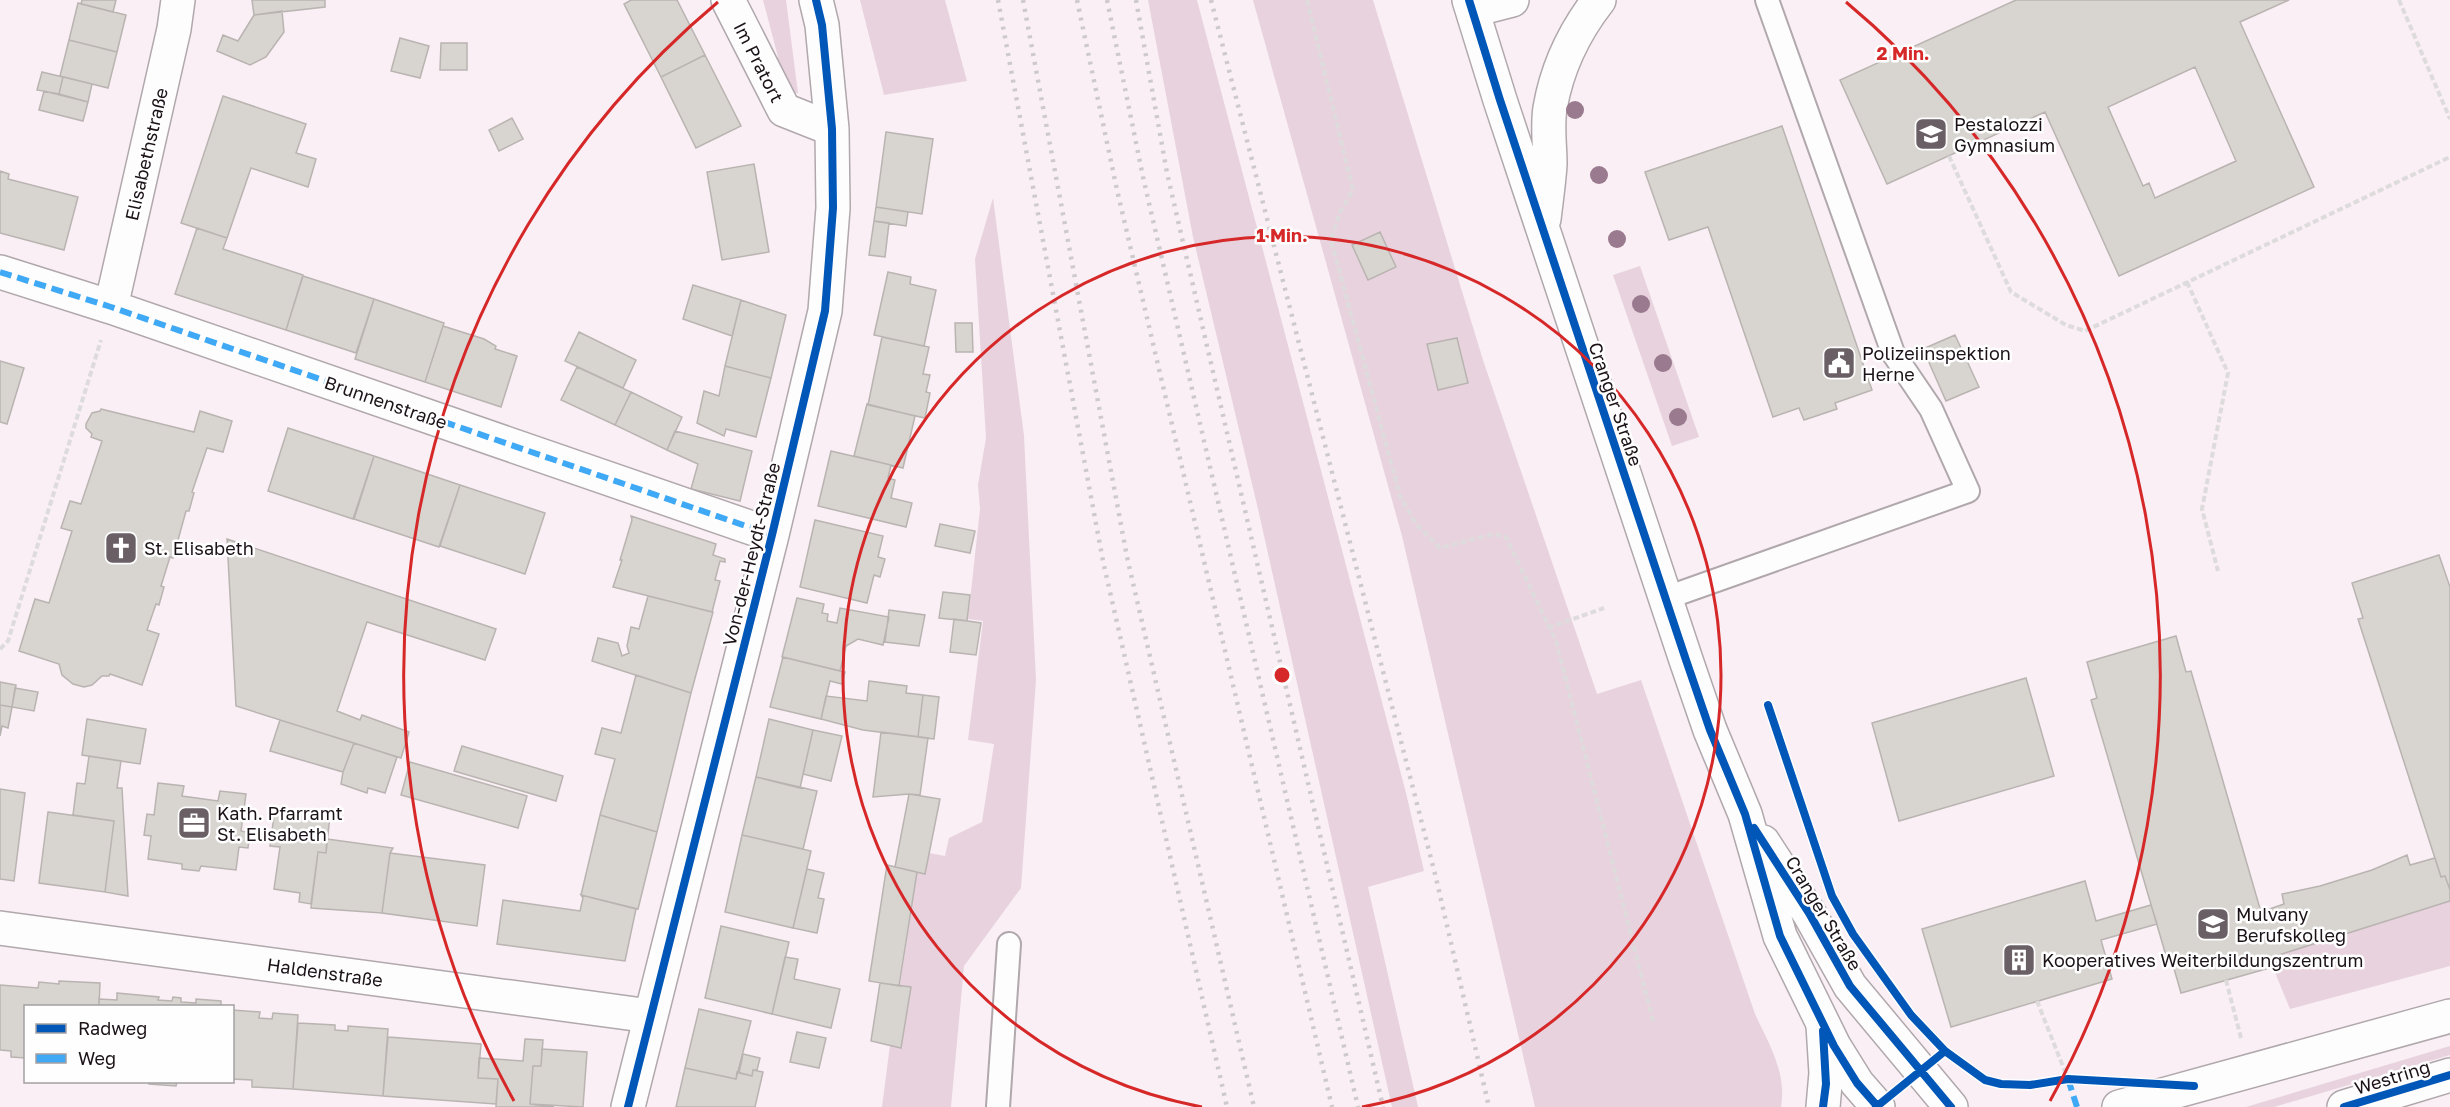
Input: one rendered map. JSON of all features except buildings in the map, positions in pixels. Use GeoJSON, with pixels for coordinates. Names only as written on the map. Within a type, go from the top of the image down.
{"type":"FeatureCollection","features":[{"type":"Feature","properties":{"kind":"street","name":"Elisabethstraße"},"geometry":{"type":"LineString","coordinates":[[111,308],[174,28],[178,0]]}},
{"type":"Feature","properties":{"kind":"street","name":"Im Pratort"},"geometry":{"type":"LineString","coordinates":[[728,0],[784,110],[832,129]]}},
{"type":"Feature","properties":{"kind":"street","name":"Von-der-Heydt-Straße"},"geometry":{"type":"LineString","coordinates":[[628,1107],[772,535],[825,311],[833,208],[832,129],[822,25],[816,0]]}},
{"type":"Feature","properties":{"kind":"street"},"geometry":{"type":"LineString","coordinates":[[1471,5],[1512,0]]}},
{"type":"Feature","properties":{"kind":"street"},"geometry":{"type":"LineString","coordinates":[[1543,230],[1550,165],[1549,111],[1554,88],[1572,41],[1583,20],[1599,0]]}},
{"type":"Feature","properties":{"kind":"street","name":"Cranger Straße"},"geometry":{"type":"LineString","coordinates":[[1471,5],[1543,230],[1710,730],[1745,814],[1780,936],[1823,1025],[1857,1083],[1878,1107]]}},
{"type":"Feature","properties":{"kind":"street","name":"Brunnenstraße"},"geometry":{"type":"LineString","coordinates":[[0,272],[772,535]]}},
{"type":"Feature","properties":{"kind":"street","name":"Cranger Straße"},"geometry":{"type":"LineString","coordinates":[[1745,814],[1809,913],[1850,986],[1951,1107]]}},
{"type":"Feature","properties":{"kind":"street","name":"Haldenstraße"},"geometry":{"type":"LineString","coordinates":[[0,928],[650,1016]]}},
{"type":"Feature","properties":{"kind":"street"},"geometry":{"type":"LineString","coordinates":[[2119,1107],[2450,1016]]}},
{"type":"Feature","properties":{"kind":"street"},"geometry":{"type":"LineString","coordinates":[[1823,1025],[1826,1073],[1823,1107]]}},
{"type":"Feature","properties":{"kind":"street","name":"Westring"},"geometry":{"type":"LineString","coordinates":[[2344,1107],[2450,1075]]}},
{"type":"Feature","properties":{"kind":"lane"},"geometry":{"type":"LineString","coordinates":[[1666,598],[1968,491],[1931,409],[1893,353],[1767,0]]}},
{"type":"Feature","properties":{"kind":"lane"},"geometry":{"type":"LineString","coordinates":[[998,1107],[1009,944]]}},
{"type":"Feature","properties":{"kind":"path"},"geometry":{"type":"LineString","coordinates":[[1307,0],[1353,190],[1340,212],[1331,240],[1400,496],[1416,524],[1440,548],[1494,534],[1506,537],[1556,641],[1653,1021]]}},
{"type":"Feature","properties":{"kind":"path"},"geometry":{"type":"LineString","coordinates":[[2398,0],[2450,119]]}},
{"type":"Feature","properties":{"kind":"path"},"geometry":{"type":"LineString","coordinates":[[1949,156],[2011,292],[2066,325],[2085,331],[2450,157]]}},
{"type":"Feature","properties":{"kind":"path"},"geometry":{"type":"LineString","coordinates":[[2187,282],[2228,373],[2202,509],[2218,571]]}},
{"type":"Feature","properties":{"kind":"path"},"geometry":{"type":"LineString","coordinates":[[0,649],[8,641],[111,308]]}},
{"type":"Feature","properties":{"kind":"path"},"geometry":{"type":"LineString","coordinates":[[1548,628],[1604,608]]}},
{"type":"Feature","properties":{"kind":"path"},"geometry":{"type":"LineString","coordinates":[[2226,980],[2249,1071]]}},
{"type":"Feature","properties":{"kind":"path"},"geometry":{"type":"LineString","coordinates":[[2037,1001],[2068,1079]]}},
{"type":"Feature","properties":{"kind":"shaded area"},"geometry":{"type":"Polygon","coordinates":[[[763,0],[786,0],[798,93],[791,93],[774,59],[778,57],[763,0]]]}},
{"type":"Feature","properties":{"kind":"shaded area"},"geometry":{"type":"Polygon","coordinates":[[[860,0],[945,0],[967,81],[884,95],[860,0]]]}},
{"type":"Feature","properties":{"kind":"shaded area"},"geometry":{"type":"Polygon","coordinates":[[[1148,0],[1197,0],[1406,793],[1424,871],[1368,887],[1418,1107],[1392,1107],[1258,509],[1193,237],[1148,0]]]}},
{"type":"Feature","properties":{"kind":"shaded area"},"geometry":{"type":"Polygon","coordinates":[[[1253,0],[1373,0],[1483,360],[1597,694],[1641,680],[1755,1014],[1776,1059],[1781,1082],[1781,1107],[1535,1107],[1402,536],[1253,0]]]}},
{"type":"Feature","properties":{"kind":"shaded area"},"geometry":{"type":"Polygon","coordinates":[[[993,198],[1024,436],[1036,680],[1021,888],[964,966],[951,1107],[882,1107],[890,1045],[911,987],[900,985],[917,872],[925,873],[929,853],[945,856],[949,838],[982,822],[994,744],[968,740],[983,621],[968,619],[980,509],[978,485],[986,438],[975,259],[993,198]]]}},
{"type":"Feature","properties":{"kind":"shaded area"},"geometry":{"type":"Polygon","coordinates":[[[1640,266],[1699,437],[1672,446],[1613,275],[1640,266]]]}},
{"type":"Feature","properties":{"kind":"shaded area"},"geometry":{"type":"Polygon","coordinates":[[[2450,901],[2450,966],[2290,1009],[2269,958],[2450,901]]]}},
{"type":"Feature","properties":{"kind":"shaded area"},"geometry":{"type":"Polygon","coordinates":[[[2450,1046],[2450,1055],[2274,1107],[2246,1107],[2450,1046]]]}},
{"type":"Feature","properties":{"kind":"railway"},"geometry":{"type":"LineString","coordinates":[[998,0],[1103,561],[1227,1107]]}},
{"type":"Feature","properties":{"kind":"railway"},"geometry":{"type":"LineString","coordinates":[[1023,0],[1127,557],[1254,1107]]}},
{"type":"Feature","properties":{"kind":"railway"},"geometry":{"type":"LineString","coordinates":[[1077,0],[1117,190],[1332,1107]]}},
{"type":"Feature","properties":{"kind":"railway"},"geometry":{"type":"LineString","coordinates":[[1107,0],[1143,177],[1358,1107]]}},
{"type":"Feature","properties":{"kind":"railway"},"geometry":{"type":"LineString","coordinates":[[1136,0],[1167,173],[1383,1107]]}},
{"type":"Feature","properties":{"kind":"railway"},"geometry":{"type":"LineString","coordinates":[[1211,0],[1436,878],[1489,1107]]}},
{"type":"Feature","properties":{"kind":"marked path"},"geometry":{"type":"LineString","coordinates":[[0,272],[111,307],[772,535]]}},
{"type":"Feature","properties":{"kind":"marked path"},"geometry":{"type":"LineString","coordinates":[[2068,1079],[2077,1107]]}},
{"type":"Feature","properties":{"kind":"cycle path"},"geometry":{"type":"LineString","coordinates":[[628,1107],[772,535],[825,311],[833,208],[832,129],[822,25],[816,0]]}},
{"type":"Feature","properties":{"kind":"cycle path"},"geometry":{"type":"LineString","coordinates":[[1469,0],[1686,660],[1710,730],[1745,814],[1780,936],[1834,1046],[1857,1083],[1878,1107]]}},
{"type":"Feature","properties":{"kind":"cycle path"},"geometry":{"type":"LineString","coordinates":[[1768,705],[1832,896],[1853,934],[1911,1015],[1945,1051],[1985,1080],[2001,1084],[2030,1085],[2068,1079],[2194,1086]]}},
{"type":"Feature","properties":{"kind":"cycle path"},"geometry":{"type":"LineString","coordinates":[[1754,828],[1809,913],[1850,986],[1951,1107]]}},
{"type":"Feature","properties":{"kind":"cycle path"},"geometry":{"type":"LineString","coordinates":[[1823,1031],[1826,1084],[1823,1107]]}},
{"type":"Feature","properties":{"kind":"cycle path"},"geometry":{"type":"LineString","coordinates":[[1876,1107],[1945,1051]]}},
{"type":"Feature","properties":{"kind":"cycle path"},"geometry":{"type":"LineString","coordinates":[[2344,1107],[2450,1075]]}},
{"type":"Feature","properties":{"kind":"place","name":"Pestalozzi Gymnasium"},"geometry":{"type":"Point","coordinates":[1931,134]}},
{"type":"Feature","properties":{"kind":"place","name":"Polizeiinspektion Herne"},"geometry":{"type":"Point","coordinates":[1839,363]}},
{"type":"Feature","properties":{"kind":"place","name":"St. Elisabeth"},"geometry":{"type":"Point","coordinates":[121,548]}},
{"type":"Feature","properties":{"kind":"place","name":"Kath. Pfarramt St. Elisabeth"},"geometry":{"type":"Point","coordinates":[194,823]}},
{"type":"Feature","properties":{"kind":"place","name":"Mulvany Berufskolleg"},"geometry":{"type":"Point","coordinates":[2213,924]}},
{"type":"Feature","properties":{"kind":"place","name":"Kooperatives Weiterbildungszentrum"},"geometry":{"type":"Point","coordinates":[2019,960]}}]}
